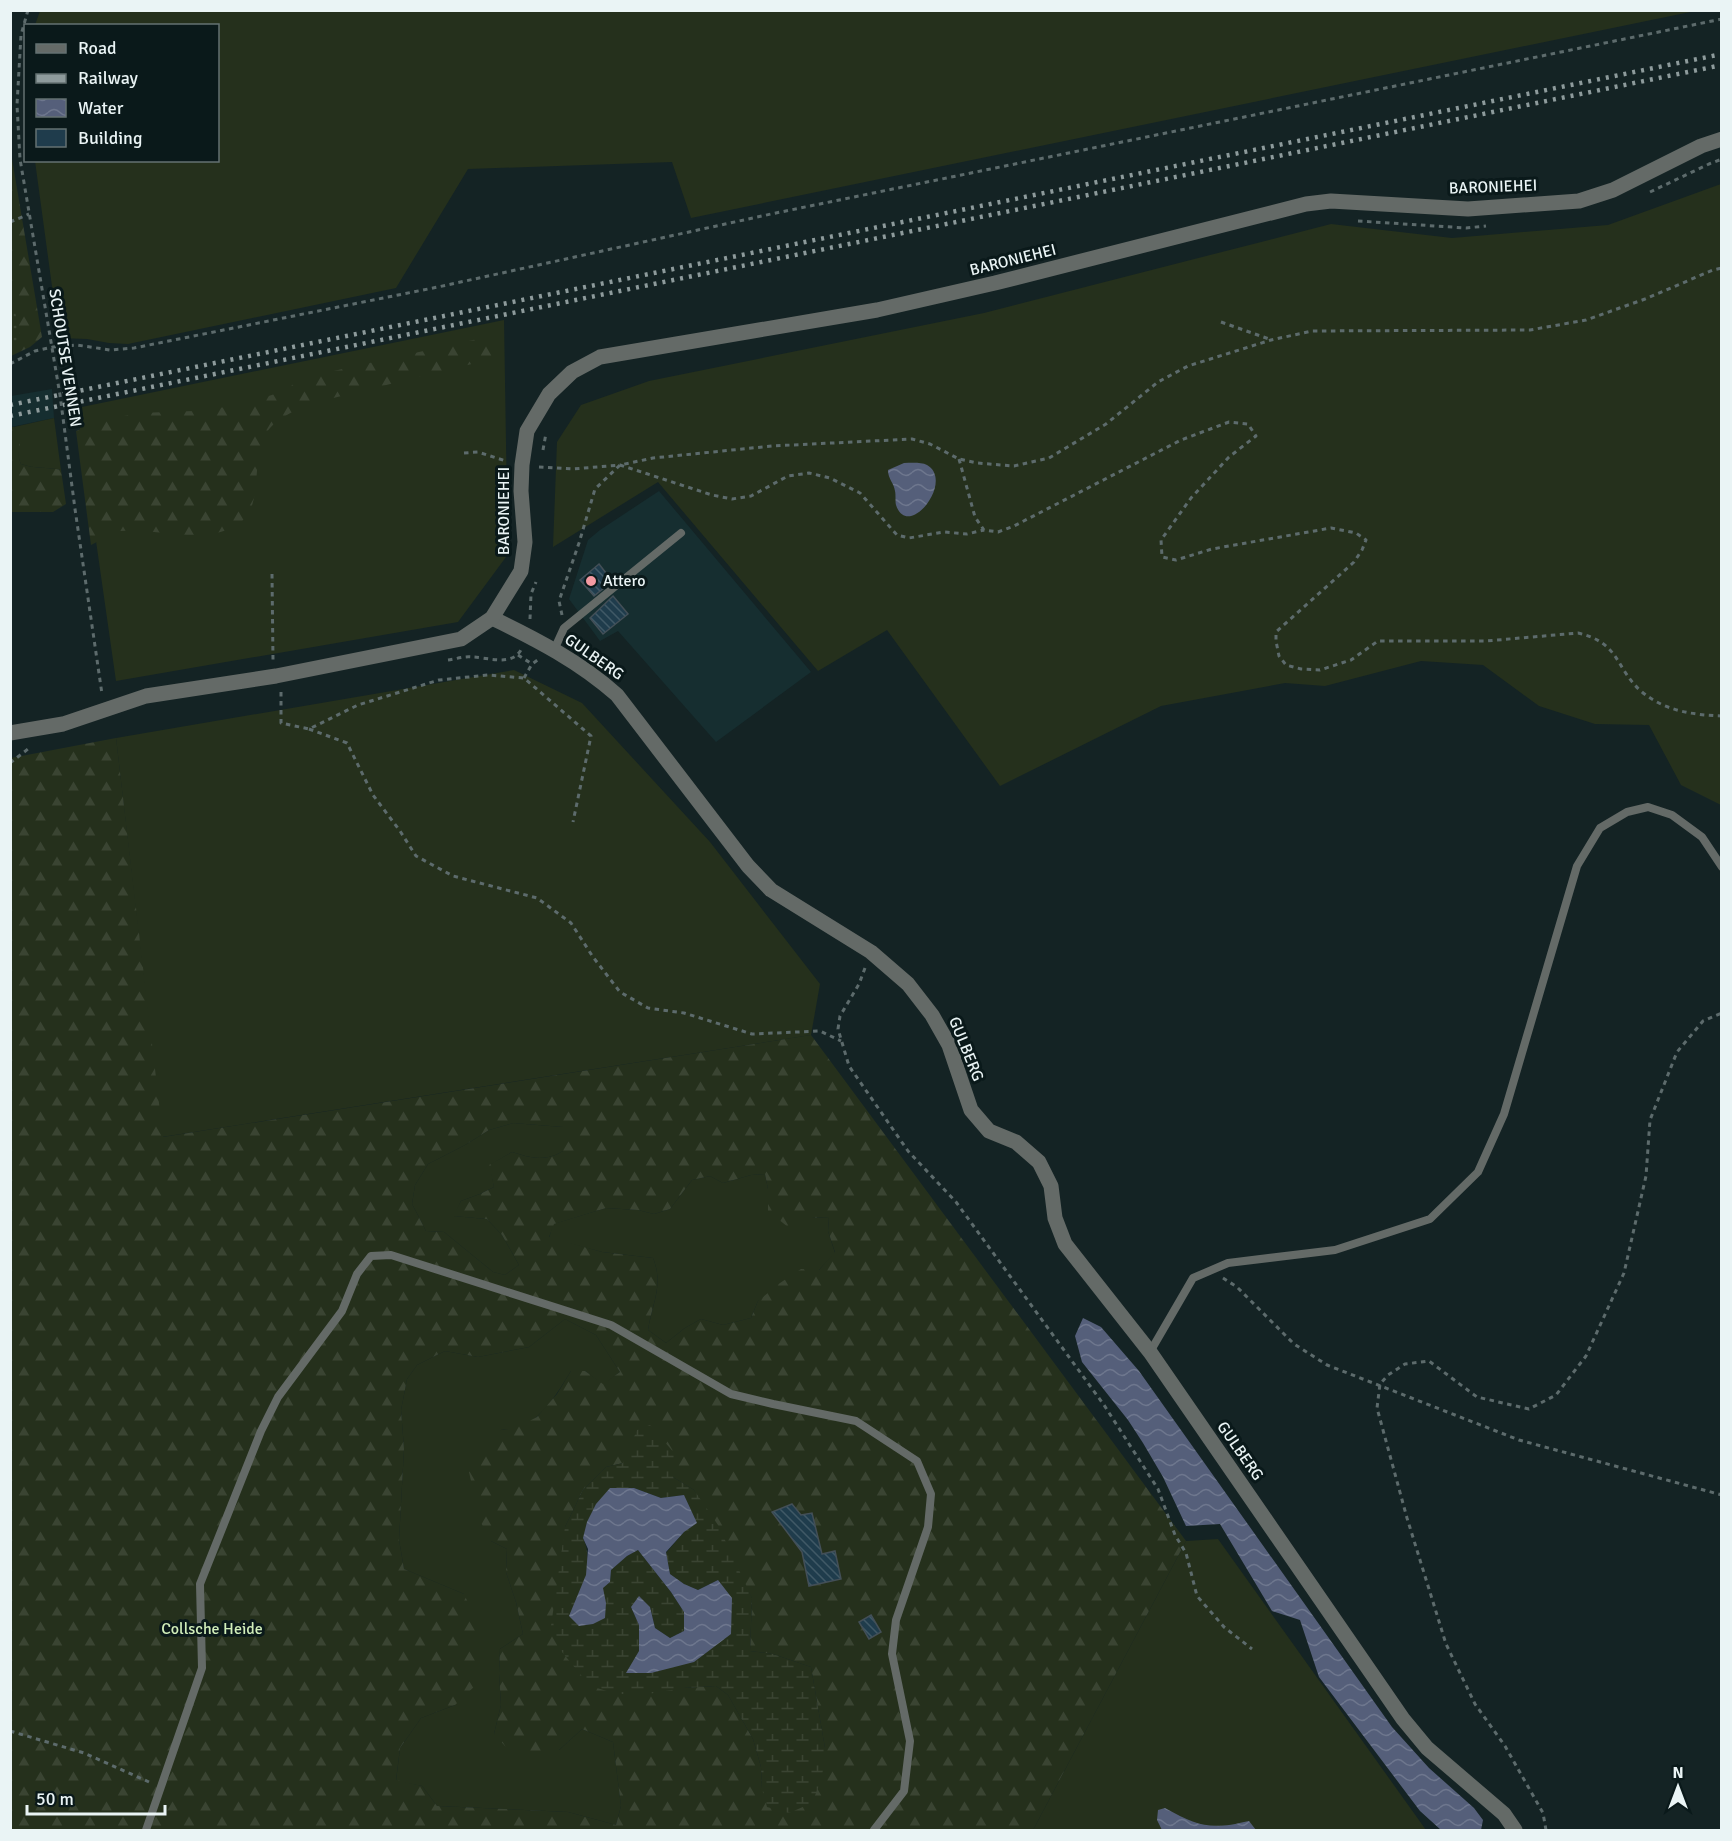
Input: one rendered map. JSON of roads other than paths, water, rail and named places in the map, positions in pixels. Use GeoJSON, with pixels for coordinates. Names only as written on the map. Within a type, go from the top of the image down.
{"type":"FeatureCollection","features":[{"type":"Feature","properties":{"kind":"street","name":"BARONIEHEI"},"geometry":{"type":"LineString","coordinates":[[492,618],[521,571],[525,542],[521,491],[522,465],[527,431],[549,394],[572,372],[600,357],[878,310],[995,283],[1306,204],[1331,201],[1468,209],[1579,201],[1613,190],[1701,146],[1722,139]]}},
{"type":"Feature","properties":{"kind":"street","name":"GULBERG"},"geometry":{"type":"LineString","coordinates":[[492,618],[530,636],[598,677],[617,694],[748,866],[771,890],[871,952],[908,984],[932,1015],[949,1045],[971,1110],[989,1131],[1016,1142],[1039,1162],[1051,1186],[1055,1218],[1065,1244],[1150,1352],[1403,1719],[1427,1748],[1504,1814],[1515,1830]]}},
{"type":"Feature","properties":{"kind":"street"},"geometry":{"type":"LineString","coordinates":[[10,733],[63,724],[146,696],[276,676],[461,639],[492,618]]}},
{"type":"Feature","properties":{"kind":"lane"},"geometry":{"type":"LineString","coordinates":[[554,650],[564,628],[681,533]]}},
{"type":"Feature","properties":{"kind":"lane"},"geometry":{"type":"LineString","coordinates":[[1150,1352],[1194,1278],[1228,1263],[1335,1250],[1430,1219],[1479,1173],[1504,1114],[1577,866],[1600,828],[1627,812],[1648,807],[1672,815],[1702,837],[1722,867]]}},
{"type":"Feature","properties":{"kind":"lane"},"geometry":{"type":"LineString","coordinates":[[146,1830],[202,1668],[200,1584],[261,1431],[278,1397],[342,1311],[357,1274],[371,1256],[391,1255],[611,1325],[730,1394],[856,1421],[917,1461],[931,1494],[928,1527],[896,1620],[892,1654],[910,1741],[903,1791],[874,1830]]}},
{"type":"Feature","properties":{"kind":"water"},"geometry":{"type":"Polygon","coordinates":[[[904,463],[927,465],[934,473],[936,483],[933,494],[926,504],[910,516],[902,514],[896,505],[894,488],[888,473],[888,470],[904,463]]]}},
{"type":"Feature","properties":{"kind":"water"},"geometry":{"type":"Polygon","coordinates":[[[1083,1318],[1101,1327],[1139,1371],[1392,1727],[1429,1768],[1474,1808],[1483,1820],[1481,1830],[1441,1830],[1420,1811],[1319,1677],[1300,1620],[1272,1611],[1220,1524],[1186,1526],[1163,1477],[1143,1443],[1128,1420],[1082,1362],[1075,1336],[1083,1318]]]}},
{"type":"Feature","properties":{"kind":"water"},"geometry":{"type":"Polygon","coordinates":[[[610,1488],[634,1488],[661,1498],[684,1495],[697,1523],[684,1532],[666,1552],[670,1574],[698,1590],[718,1580],[732,1598],[731,1634],[694,1662],[651,1673],[626,1673],[639,1651],[639,1625],[631,1607],[639,1596],[650,1607],[655,1628],[670,1638],[684,1631],[684,1612],[638,1550],[611,1570],[610,1582],[603,1588],[606,1603],[605,1618],[593,1624],[579,1626],[569,1616],[586,1575],[588,1549],[583,1538],[587,1522],[596,1504],[610,1488]]]}},
{"type":"Feature","properties":{"kind":"water"},"geometry":{"type":"Polygon","coordinates":[[[1165,1808],[1196,1823],[1215,1826],[1249,1821],[1256,1830],[1162,1830],[1157,1820],[1158,1810],[1165,1808]]]}},
{"type":"Feature","properties":{"kind":"railway"},"geometry":{"type":"LineString","coordinates":[[10,405],[1722,54]]}},
{"type":"Feature","properties":{"kind":"railway"},"geometry":{"type":"LineString","coordinates":[[10,416],[1722,65]]}},
{"type":"Feature","properties":{"kind":"place","name":"Attero"},"geometry":{"type":"Point","coordinates":[591,581]}},
{"type":"Feature","properties":{"kind":"park label","name":"Collsche Heide"},"geometry":{"type":"Point","coordinates":[212,1629]}}]}
